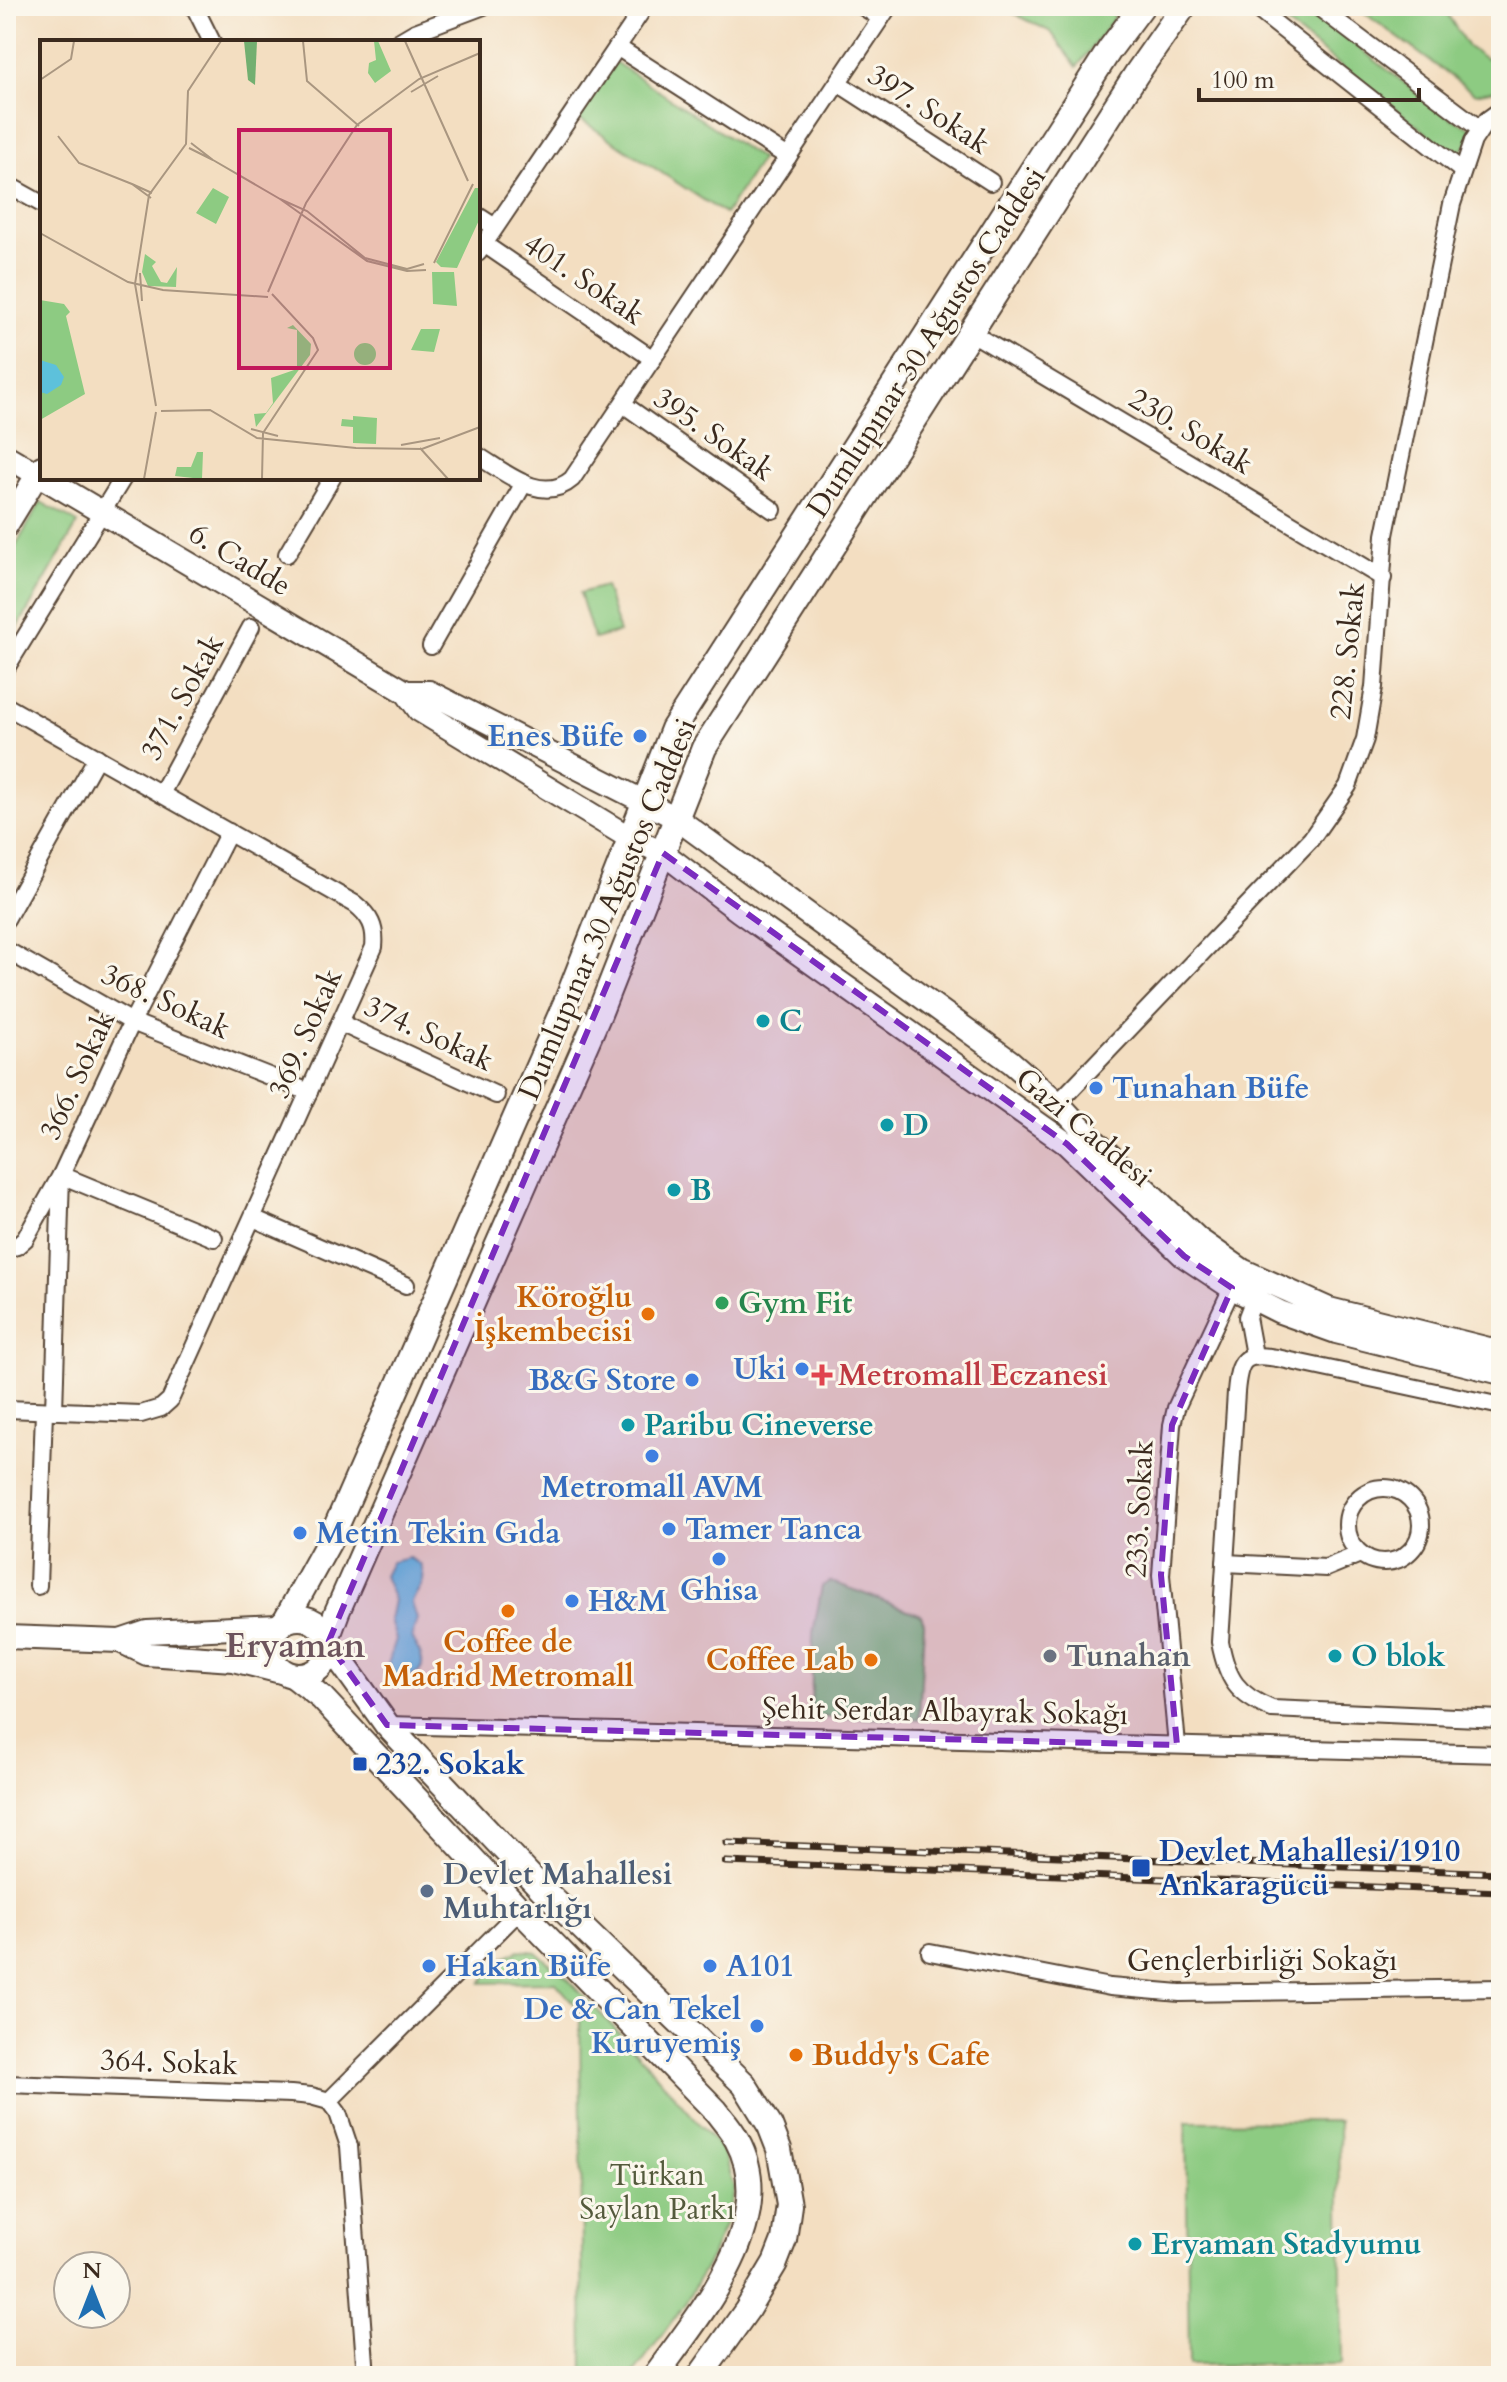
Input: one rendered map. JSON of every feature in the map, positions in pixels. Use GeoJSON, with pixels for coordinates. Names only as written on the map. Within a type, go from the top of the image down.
{"type":"FeatureCollection","features":[{"type":"Feature","properties":{"kind":"main road","name":"Dumlupınar 30 Ağustos Caddesi"},"geometry":{"type":"LineString","coordinates":[[328,1641],[355,1570],[599,1014],[704,748],[1137,73],[1184,6]]}},
{"type":"Feature","properties":{"kind":"main road","name":"Dumlupınar 30 Ağustos Caddesi"},"geometry":{"type":"LineString","coordinates":[[281,1623],[332,1536],[567,1000],[673,729],[1136,10]]}},
{"type":"Feature","properties":{"kind":"main road","name":"6. Cadde"},"geometry":{"type":"LineString","coordinates":[[6,456],[40,473]]}},
{"type":"Feature","properties":{"kind":"main road"},"geometry":{"type":"LineString","coordinates":[[6,526],[40,475]]}},
{"type":"Feature","properties":{"kind":"main road","name":"6. Cadde"},"geometry":{"type":"LineString","coordinates":[[51,480],[406,692],[419,710],[630,838],[663,853]]}},
{"type":"Feature","properties":{"kind":"main road","name":"6. Cadde"},"geometry":{"type":"LineString","coordinates":[[406,692],[429,692],[676,818]]}},
{"type":"Feature","properties":{"kind":"main road","name":"Gazi Caddesi"},"geometry":{"type":"LineString","coordinates":[[676,818],[1011,1062],[1058,1103],[1198,1239],[1258,1290],[1307,1323],[1501,1373]]}},
{"type":"Feature","properties":{"kind":"main road","name":"Gazi Caddesi"},"geometry":{"type":"LineString","coordinates":[[663,853],[739,911],[1067,1144],[1184,1256],[1232,1288],[1258,1290],[1501,1352]]}},
{"type":"Feature","properties":{"kind":"main road"},"geometry":{"type":"LineString","coordinates":[[991,1088],[1011,1062]]}},
{"type":"Feature","properties":{"kind":"main road"},"geometry":{"type":"LineString","coordinates":[[6,1637],[120,1641],[147,1632],[281,1623],[304,1618],[320,1626],[387,1725],[541,1888],[744,2084],[770,2126],[779,2149],[789,2205],[784,2240],[775,2263],[747,2310],[700,2376]]}},
{"type":"Feature","properties":{"kind":"main road"},"geometry":{"type":"LineString","coordinates":[[281,1623],[272,1634],[270,1651],[273,1660],[322,1698],[520,1910],[716,2111],[738,2141],[750,2189],[740,2242],[712,2297],[655,2376]]}},
{"type":"Feature","properties":{"kind":"main road"},"geometry":{"type":"LineString","coordinates":[[120,1641],[147,1654],[233,1660],[303,1676],[319,1668],[328,1652],[328,1641]]}},
{"type":"Feature","properties":{"kind":"main road"},"geometry":{"type":"LineString","coordinates":[[520,1910],[541,1888]]}},
{"type":"Feature","properties":{"kind":"street"},"geometry":{"type":"LineString","coordinates":[[194,6],[211,40]]}},
{"type":"Feature","properties":{"kind":"street"},"geometry":{"type":"LineString","coordinates":[[401,40],[484,6]]}},
{"type":"Feature","properties":{"kind":"street"},"geometry":{"type":"LineString","coordinates":[[481,249],[645,6]]}},
{"type":"Feature","properties":{"kind":"street"},"geometry":{"type":"LineString","coordinates":[[480,457],[524,483],[548,490],[565,486],[572,479],[885,12],[862,6]]}},
{"type":"Feature","properties":{"kind":"street"},"geometry":{"type":"LineString","coordinates":[[1253,6],[1461,170]]}},
{"type":"Feature","properties":{"kind":"street"},"geometry":{"type":"LineString","coordinates":[[1317,6],[1480,129]]}},
{"type":"Feature","properties":{"kind":"street"},"geometry":{"type":"LineString","coordinates":[[617,47],[788,157]]}},
{"type":"Feature","properties":{"kind":"street","name":"397. Sokak"},"geometry":{"type":"LineString","coordinates":[[838,83],[991,182]]}},
{"type":"Feature","properties":{"kind":"street","name":"228. Sokak"},"geometry":{"type":"LineString","coordinates":[[1058,1103],[1311,839],[1340,801],[1356,767],[1370,714],[1385,535],[1452,204],[1461,170],[1480,129],[1501,110]]}},
{"type":"Feature","properties":{"kind":"street"},"geometry":{"type":"LineString","coordinates":[[6,184],[40,203]]}},
{"type":"Feature","properties":{"kind":"street","name":"401. Sokak"},"geometry":{"type":"LineString","coordinates":[[480,217],[495,227]]}},
{"type":"Feature","properties":{"kind":"street","name":"401. Sokak"},"geometry":{"type":"LineString","coordinates":[[481,249],[653,359]]}},
{"type":"Feature","properties":{"kind":"street","name":"230. Sokak"},"geometry":{"type":"LineString","coordinates":[[970,332],[1383,578]]}},
{"type":"Feature","properties":{"kind":"street","name":"395. Sokak"},"geometry":{"type":"LineString","coordinates":[[623,404],[773,510]]}},
{"type":"Feature","properties":{"kind":"street"},"geometry":{"type":"LineString","coordinates":[[6,668],[122,480]]}},
{"type":"Feature","properties":{"kind":"street"},"geometry":{"type":"LineString","coordinates":[[287,554],[331,480]]}},
{"type":"Feature","properties":{"kind":"street"},"geometry":{"type":"LineString","coordinates":[[431,646],[524,483]]}},
{"type":"Feature","properties":{"kind":"street","name":"371. Sokak"},"geometry":{"type":"LineString","coordinates":[[161,794],[251,627]]}},
{"type":"Feature","properties":{"kind":"street","name":"369. Sokak"},"geometry":{"type":"LineString","coordinates":[[6,706],[355,904],[372,922],[375,934],[374,947],[170,1400],[161,1408],[141,1414],[6,1409]]}},
{"type":"Feature","properties":{"kind":"street"},"geometry":{"type":"LineString","coordinates":[[6,919],[97,757]]}},
{"type":"Feature","properties":{"kind":"street","name":"366. Sokak"},"geometry":{"type":"LineString","coordinates":[[38,1586],[61,1175],[132,1022],[229,832]]}},
{"type":"Feature","properties":{"kind":"street","name":"368. Sokak"},"geometry":{"type":"LineString","coordinates":[[6,950],[132,1022],[309,1092]]}},
{"type":"Feature","properties":{"kind":"street","name":"374. Sokak"},"geometry":{"type":"LineString","coordinates":[[340,1023],[496,1095]]}},
{"type":"Feature","properties":{"kind":"street"},"geometry":{"type":"LineString","coordinates":[[6,1249],[17,1246],[25,1239],[61,1175],[214,1238]]}},
{"type":"Feature","properties":{"kind":"street"},"geometry":{"type":"LineString","coordinates":[[253,1218],[406,1285]]}},
{"type":"Feature","properties":{"kind":"street","name":"233. Sokak"},"geometry":{"type":"LineString","coordinates":[[1177,1745],[1161,1575],[1172,1425],[1176,1408],[1232,1288]]}},
{"type":"Feature","properties":{"kind":"street"},"geometry":{"type":"LineString","coordinates":[[1254,1355],[1247,1317],[1258,1290]]}},
{"type":"Feature","properties":{"kind":"street"},"geometry":{"type":"LineString","coordinates":[[1501,1406],[1277,1358],[1254,1355],[1246,1358],[1237,1375],[1220,1642],[1224,1666],[1236,1687],[1251,1701],[1272,1709],[1501,1719]]}},
{"type":"Feature","properties":{"kind":"street"},"geometry":{"type":"LineString","coordinates":[[1388,1488],[1410,1498],[1421,1520],[1416,1545],[1396,1561],[1384,1563],[1360,1554],[1348,1534],[1350,1511],[1356,1501],[1365,1493],[1388,1488]]}},
{"type":"Feature","properties":{"kind":"street"},"geometry":{"type":"LineString","coordinates":[[1225,1563],[1326,1568],[1360,1554]]}},
{"type":"Feature","properties":{"kind":"street","name":"Şehit Serdar Albayrak Sokağı"},"geometry":{"type":"LineString","coordinates":[[387,1725],[1501,1754]]}},
{"type":"Feature","properties":{"kind":"street"},"geometry":{"type":"LineString","coordinates":[[366,2376],[349,2146],[338,2113],[329,2101],[520,1910]]}},
{"type":"Feature","properties":{"kind":"street","name":"Gençlerbirliği Sokağı"},"geometry":{"type":"LineString","coordinates":[[930,1952],[1110,1987],[1180,1993],[1501,1988]]}},
{"type":"Feature","properties":{"kind":"street","name":"364. Sokak"},"geometry":{"type":"LineString","coordinates":[[6,2084],[291,2094],[329,2101]]}},
{"type":"Feature","properties":{"kind":"highlighted area"},"geometry":{"type":"Polygon","coordinates":[[[663,853],[1067,1144],[1184,1256],[1232,1288],[1172,1425],[1161,1575],[1177,1745],[387,1725],[328,1643],[663,853]]]}},
{"type":"Feature","properties":{"kind":"green space"},"geometry":{"type":"Polygon","coordinates":[[[999,6],[1117,6],[1112,21],[1077,67],[1051,32],[999,6]]]}},
{"type":"Feature","properties":{"kind":"green space"},"geometry":{"type":"Polygon","coordinates":[[[1264,6],[1305,6],[1447,116],[1477,131],[1457,157],[1264,6]]]}},
{"type":"Feature","properties":{"kind":"green space"},"geometry":{"type":"Polygon","coordinates":[[[1355,6],[1442,6],[1468,47],[1486,59],[1495,56],[1501,62],[1501,89],[1475,94],[1355,6]]]}},
{"type":"Feature","properties":{"kind":"green space"},"geometry":{"type":"Polygon","coordinates":[[[615,62],[761,159],[725,214],[578,118],[615,62]]]}},
{"type":"Feature","properties":{"kind":"green space"},"geometry":{"type":"Polygon","coordinates":[[[41,502],[78,523],[6,648],[6,563],[41,502]]]}},
{"type":"Feature","properties":{"kind":"green space"},"geometry":{"type":"Polygon","coordinates":[[[605,586],[619,632],[594,639],[580,593],[605,586]]]}},
{"type":"Feature","properties":{"kind":"green space"},"geometry":{"type":"Polygon","coordinates":[[[830,1581],[921,1615],[924,1623],[919,1719],[811,1717],[813,1633],[822,1586],[830,1581]]]}},
{"type":"Feature","properties":{"kind":"green space","name":"Türkan Saylan Parkı"},"geometry":{"type":"Polygon","coordinates":[[[519,1950],[536,1952],[567,1978],[632,2047],[722,2150],[734,2188],[728,2216],[711,2257],[686,2302],[632,2376],[583,2376],[580,2010],[555,1982],[481,1983],[497,1961],[519,1950]]]}},
{"type":"Feature","properties":{"kind":"green space"},"geometry":{"type":"Polygon","coordinates":[[[1339,2121],[1342,2364],[1189,2365],[1186,2122],[1339,2121]]]}},
{"type":"Feature","properties":{"kind":"water"},"geometry":{"type":"Polygon","coordinates":[[[409,1558],[420,1564],[423,1576],[422,1585],[412,1603],[417,1619],[412,1637],[422,1662],[416,1674],[396,1677],[388,1664],[396,1639],[390,1620],[394,1600],[384,1576],[391,1562],[409,1558]]]}},
{"type":"Feature","properties":{"kind":"railway"},"geometry":{"type":"LineString","coordinates":[[726,1843],[1501,1873]]}},
{"type":"Feature","properties":{"kind":"railway"},"geometry":{"type":"LineString","coordinates":[[725,1862],[1501,1892]]}},
{"type":"Feature","properties":{"kind":"place","name":"Enes Büfe"},"geometry":{"type":"Point","coordinates":[640,736]}},
{"type":"Feature","properties":{"kind":"place","name":"C"},"geometry":{"type":"Point","coordinates":[763,1021]}},
{"type":"Feature","properties":{"kind":"place","name":"Tunahan Büfe"},"geometry":{"type":"Point","coordinates":[1096,1088]}},
{"type":"Feature","properties":{"kind":"place","name":"D"},"geometry":{"type":"Point","coordinates":[887,1125]}},
{"type":"Feature","properties":{"kind":"place","name":"B"},"geometry":{"type":"Point","coordinates":[674,1190]}},
{"type":"Feature","properties":{"kind":"place","name":"Gym Fit"},"geometry":{"type":"Point","coordinates":[722,1303]}},
{"type":"Feature","properties":{"kind":"place","name":"Köroğlu İşkembecisi"},"geometry":{"type":"Point","coordinates":[648,1314]}},
{"type":"Feature","properties":{"kind":"place","name":"Uki"},"geometry":{"type":"Point","coordinates":[802,1369]}},
{"type":"Feature","properties":{"kind":"place","name":"Metromall Eczanesi"},"geometry":{"type":"Point","coordinates":[822,1375]}},
{"type":"Feature","properties":{"kind":"place","name":"B&G Store"},"geometry":{"type":"Point","coordinates":[692,1380]}},
{"type":"Feature","properties":{"kind":"place","name":"Paribu Cineverse"},"geometry":{"type":"Point","coordinates":[628,1425]}},
{"type":"Feature","properties":{"kind":"place","name":"Metromall AVM"},"geometry":{"type":"Point","coordinates":[652,1456]}},
{"type":"Feature","properties":{"kind":"place","name":"Tamer Tanca"},"geometry":{"type":"Point","coordinates":[669,1529]}},
{"type":"Feature","properties":{"kind":"place","name":"Metin Tekin Gıda"},"geometry":{"type":"Point","coordinates":[300,1533]}},
{"type":"Feature","properties":{"kind":"place","name":"Ghisa"},"geometry":{"type":"Point","coordinates":[719,1559]}},
{"type":"Feature","properties":{"kind":"place","name":"H&M"},"geometry":{"type":"Point","coordinates":[572,1601]}},
{"type":"Feature","properties":{"kind":"place","name":"Coffee de Madrid Metromall"},"geometry":{"type":"Point","coordinates":[508,1611]}},
{"type":"Feature","properties":{"kind":"place","name":"Tunahan"},"geometry":{"type":"Point","coordinates":[1050,1656]}},
{"type":"Feature","properties":{"kind":"place","name":"O blok"},"geometry":{"type":"Point","coordinates":[1335,1656]}},
{"type":"Feature","properties":{"kind":"place","name":"Coffee Lab"},"geometry":{"type":"Point","coordinates":[871,1660]}},
{"type":"Feature","properties":{"kind":"place","name":"232. Sokak"},"geometry":{"type":"Point","coordinates":[360,1764]}},
{"type":"Feature","properties":{"kind":"place","name":"Devlet Mahallesi/1910 Ankaragücü"},"geometry":{"type":"Point","coordinates":[1141,1868]}},
{"type":"Feature","properties":{"kind":"place","name":"Devlet Mahallesi Muhtarlığı"},"geometry":{"type":"Point","coordinates":[427,1891]}},
{"type":"Feature","properties":{"kind":"place","name":"Hakan Büfe"},"geometry":{"type":"Point","coordinates":[429,1966]}},
{"type":"Feature","properties":{"kind":"place","name":"A101"},"geometry":{"type":"Point","coordinates":[710,1966]}},
{"type":"Feature","properties":{"kind":"place","name":"De & Can Tekel Kuruyemiş"},"geometry":{"type":"Point","coordinates":[757,2026]}},
{"type":"Feature","properties":{"kind":"place","name":"Buddy's Cafe"},"geometry":{"type":"Point","coordinates":[796,2055]}},
{"type":"Feature","properties":{"kind":"place","name":"Eryaman Stadyumu"},"geometry":{"type":"Point","coordinates":[1135,2244]}},
{"type":"Feature","properties":{"kind":"district","name":"Eryaman"},"geometry":{"type":"Point","coordinates":[295,1645]}}]}
